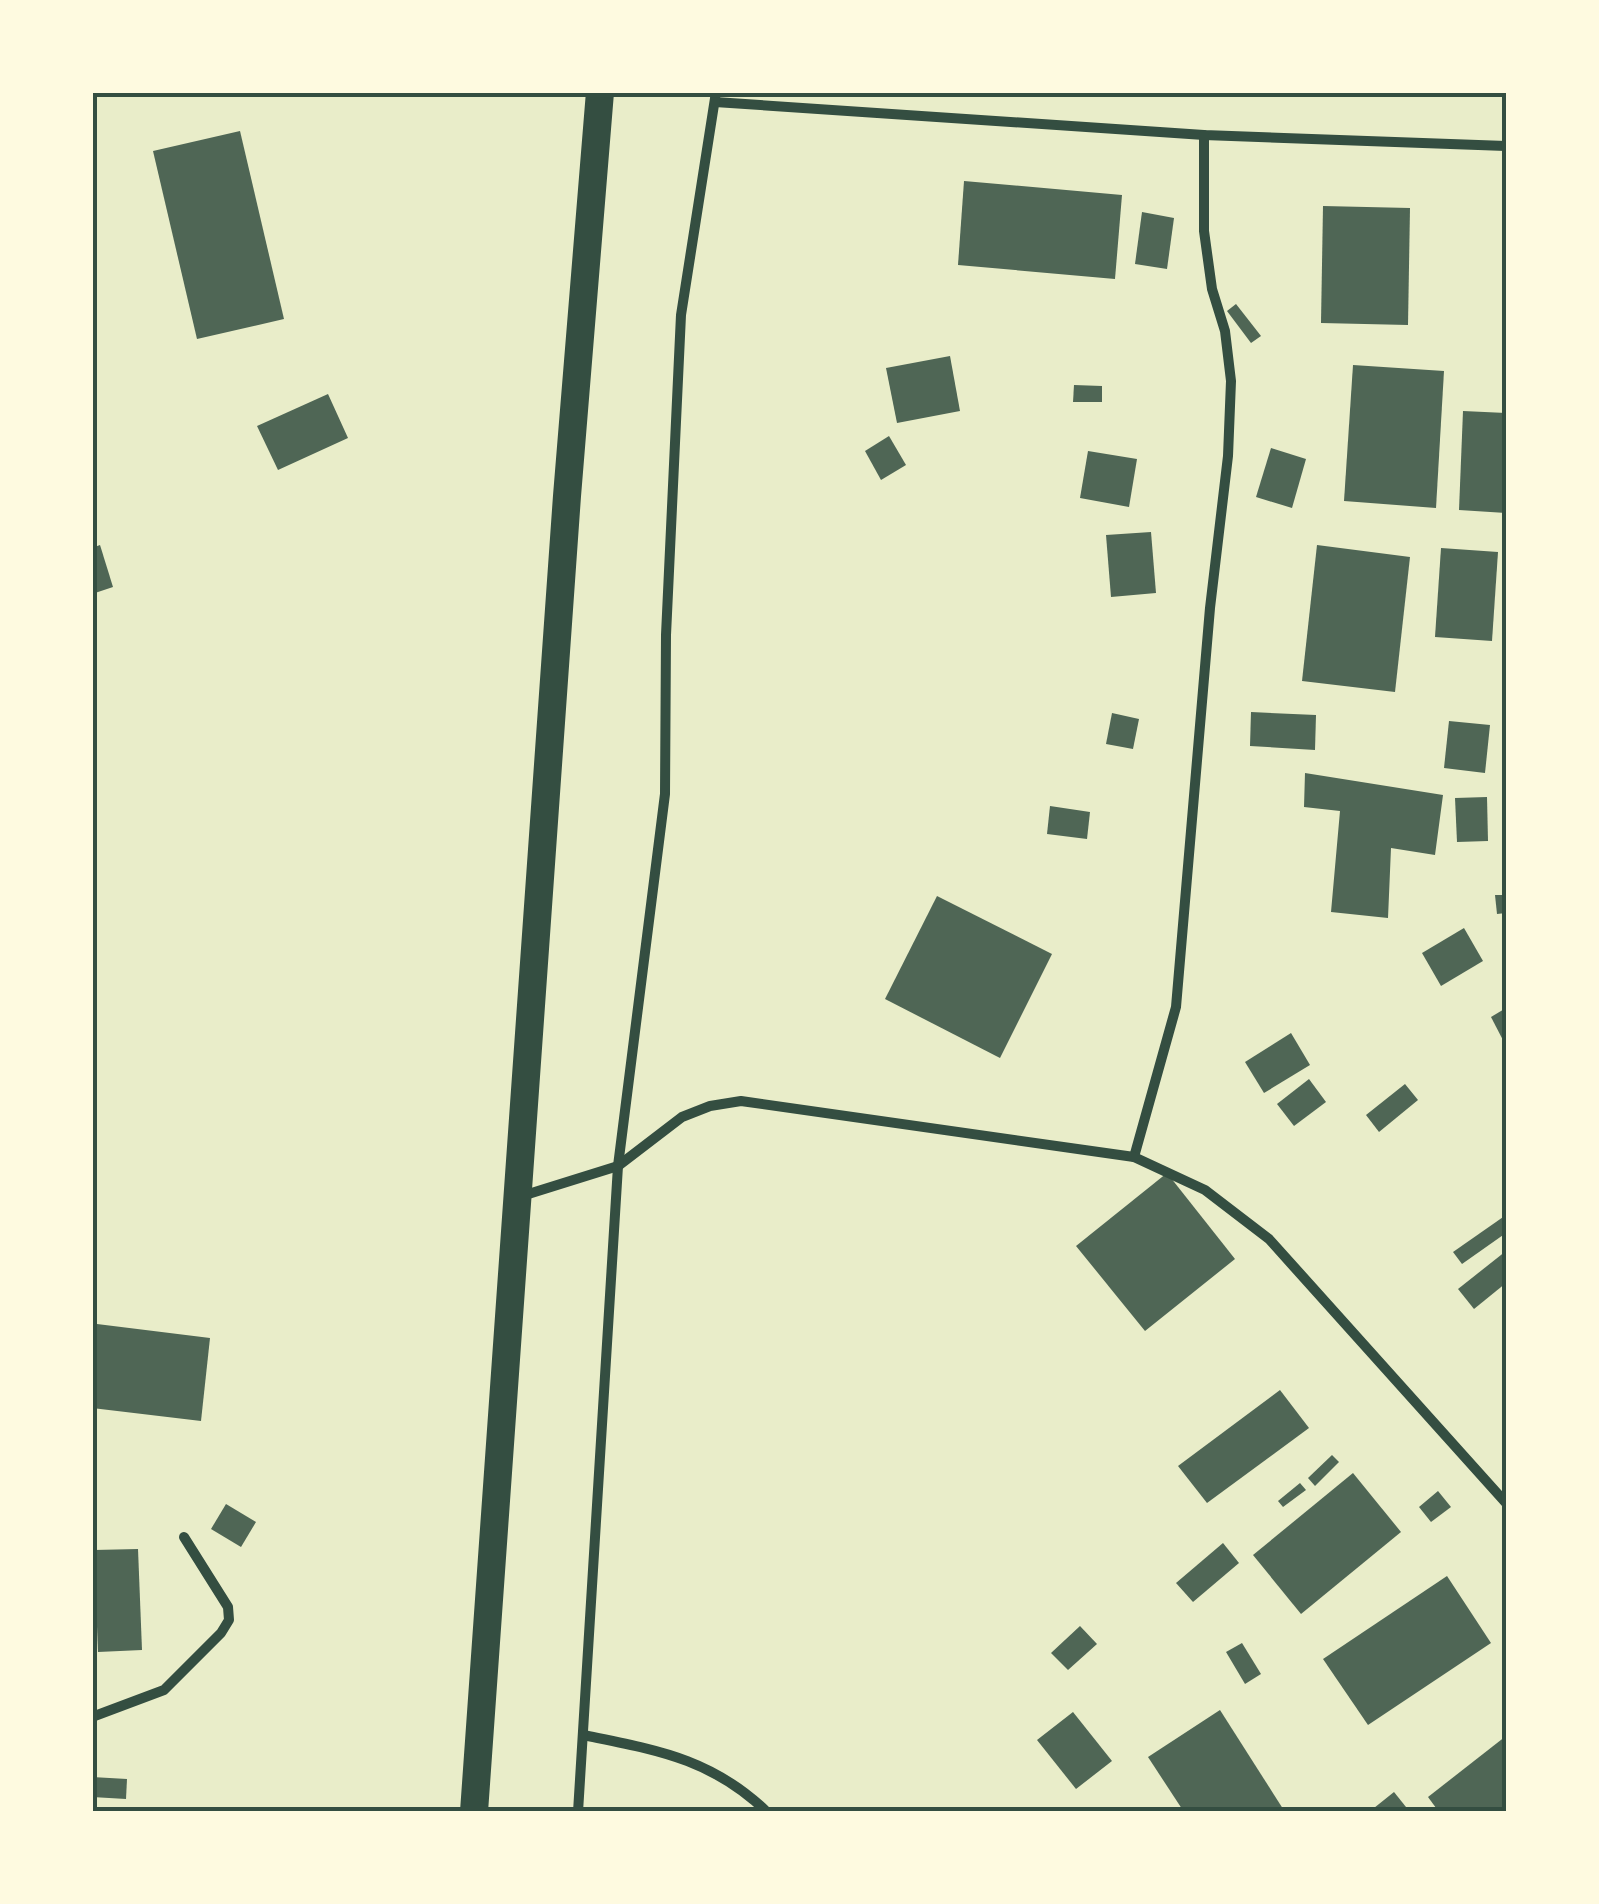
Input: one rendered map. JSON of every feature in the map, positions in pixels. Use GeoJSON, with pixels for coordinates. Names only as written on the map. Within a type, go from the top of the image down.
{"type":"FeatureCollection","features":[{"type":"Feature","properties":{"kind":"highway"},"geometry":{"type":"LineString","coordinates":[[474,1812],[600,92]]}},
{"type":"Feature","properties":{"kind":"street"},"geometry":{"type":"LineString","coordinates":[[578,1812],[618,1166],[665,794],[666,635],[681,315],[716,97],[1204,136],[1506,146]]}},
{"type":"Feature","properties":{"kind":"street"},"geometry":{"type":"LineString","coordinates":[[1134,1157],[1176,1007],[1210,608],[1228,456],[1230,382],[1225,331],[1212,289],[1204,231],[1204,136]]}},
{"type":"Feature","properties":{"kind":"street"},"geometry":{"type":"LineString","coordinates":[[516,1198],[618,1166],[682,1117],[710,1106],[741,1101],[1134,1157],[1205,1190],[1269,1239],[1506,1503]]}},
{"type":"Feature","properties":{"kind":"street"},"geometry":{"type":"LineString","coordinates":[[92,1717],[164,1690],[229,1620],[228,1607],[184,1536]]}},
{"type":"Feature","properties":{"kind":"street"},"geometry":{"type":"LineString","coordinates":[[583,1735],[668,1752],[708,1767],[744,1790],[767,1812]]}},
{"type":"Feature","properties":{"kind":"building"},"geometry":{"type":"Polygon","coordinates":[[[240,131],[284,319],[197,339],[153,151],[240,131]]]}},
{"type":"Feature","properties":{"kind":"building"},"geometry":{"type":"Polygon","coordinates":[[[964,181],[1122,195],[1115,279],[958,265],[964,181]]]}},
{"type":"Feature","properties":{"kind":"building"},"geometry":{"type":"Polygon","coordinates":[[[1323,206],[1410,208],[1408,325],[1321,323],[1323,206]]]}},
{"type":"Feature","properties":{"kind":"building"},"geometry":{"type":"Polygon","coordinates":[[[1142,212],[1174,218],[1167,269],[1135,264],[1142,212]]]}},
{"type":"Feature","properties":{"kind":"building"},"geometry":{"type":"Polygon","coordinates":[[[1236,304],[1261,336],[1251,343],[1227,311],[1236,304]]]}},
{"type":"Feature","properties":{"kind":"building"},"geometry":{"type":"Polygon","coordinates":[[[950,356],[960,411],[897,423],[886,368],[950,356]]]}},
{"type":"Feature","properties":{"kind":"building"},"geometry":{"type":"Polygon","coordinates":[[[1353,365],[1444,371],[1436,508],[1344,501],[1353,365]]]}},
{"type":"Feature","properties":{"kind":"building"},"geometry":{"type":"Polygon","coordinates":[[[1074,385],[1102,386],[1102,402],[1073,402],[1074,385]]]}},
{"type":"Feature","properties":{"kind":"building"},"geometry":{"type":"Polygon","coordinates":[[[328,394],[348,438],[278,470],[257,426],[328,394]]]}},
{"type":"Feature","properties":{"kind":"building"},"geometry":{"type":"Polygon","coordinates":[[[1463,411],[1506,413],[1506,513],[1459,510],[1463,411]]]}},
{"type":"Feature","properties":{"kind":"building"},"geometry":{"type":"Polygon","coordinates":[[[889,436],[906,465],[881,480],[865,451],[889,436]]]}},
{"type":"Feature","properties":{"kind":"building"},"geometry":{"type":"Polygon","coordinates":[[[1271,448],[1306,459],[1292,508],[1256,497],[1271,448]]]}},
{"type":"Feature","properties":{"kind":"building"},"geometry":{"type":"Polygon","coordinates":[[[1088,451],[1137,459],[1129,507],[1080,498],[1088,451]]]}},
{"type":"Feature","properties":{"kind":"building"},"geometry":{"type":"Polygon","coordinates":[[[1151,532],[1156,593],[1111,597],[1106,535],[1151,532]]]}},
{"type":"Feature","properties":{"kind":"building"},"geometry":{"type":"Polygon","coordinates":[[[100,545],[113,587],[92,594],[92,548],[100,545]]]}},
{"type":"Feature","properties":{"kind":"building"},"geometry":{"type":"Polygon","coordinates":[[[1317,545],[1410,557],[1395,692],[1302,681],[1317,545]]]}},
{"type":"Feature","properties":{"kind":"building"},"geometry":{"type":"Polygon","coordinates":[[[1441,548],[1498,552],[1492,641],[1435,637],[1441,548]]]}},
{"type":"Feature","properties":{"kind":"building"},"geometry":{"type":"Polygon","coordinates":[[[1251,712],[1316,715],[1315,750],[1250,746],[1251,712]]]}},
{"type":"Feature","properties":{"kind":"building"},"geometry":{"type":"Polygon","coordinates":[[[1112,713],[1139,719],[1133,749],[1106,744],[1112,713]]]}},
{"type":"Feature","properties":{"kind":"building"},"geometry":{"type":"Polygon","coordinates":[[[1449,721],[1490,725],[1485,773],[1444,768],[1449,721]]]}},
{"type":"Feature","properties":{"kind":"building"},"geometry":{"type":"Polygon","coordinates":[[[1305,773],[1443,795],[1435,855],[1391,848],[1388,918],[1331,912],[1340,811],[1304,807],[1305,773]]]}},
{"type":"Feature","properties":{"kind":"building"},"geometry":{"type":"Polygon","coordinates":[[[1487,797],[1488,841],[1457,842],[1455,798],[1487,797]]]}},
{"type":"Feature","properties":{"kind":"building"},"geometry":{"type":"Polygon","coordinates":[[[1050,806],[1090,812],[1087,839],[1047,834],[1050,806]]]}},
{"type":"Feature","properties":{"kind":"building"},"geometry":{"type":"Polygon","coordinates":[[[1495,895],[1506,895],[1506,913],[1497,914],[1495,895]]]}},
{"type":"Feature","properties":{"kind":"building"},"geometry":{"type":"Polygon","coordinates":[[[937,896],[1052,954],[1000,1058],[885,999],[937,896]]]}},
{"type":"Feature","properties":{"kind":"building"},"geometry":{"type":"Polygon","coordinates":[[[1464,928],[1483,961],[1441,986],[1422,953],[1464,928]]]}},
{"type":"Feature","properties":{"kind":"building"},"geometry":{"type":"Polygon","coordinates":[[[1506,1008],[1506,1046],[1491,1017],[1506,1008]]]}},
{"type":"Feature","properties":{"kind":"building"},"geometry":{"type":"Polygon","coordinates":[[[1291,1033],[1310,1065],[1264,1093],[1245,1062],[1291,1033]]]}},
{"type":"Feature","properties":{"kind":"building"},"geometry":{"type":"Polygon","coordinates":[[[1309,1079],[1326,1102],[1294,1126],[1277,1104],[1309,1079]]]}},
{"type":"Feature","properties":{"kind":"building"},"geometry":{"type":"Polygon","coordinates":[[[1405,1084],[1418,1100],[1379,1132],[1366,1115],[1405,1084]]]}},
{"type":"Feature","properties":{"kind":"building"},"geometry":{"type":"Polygon","coordinates":[[[1167,1173],[1235,1259],[1145,1331],[1076,1246],[1167,1173]]]}},
{"type":"Feature","properties":{"kind":"building"},"geometry":{"type":"Polygon","coordinates":[[[1506,1215],[1506,1233],[1462,1264],[1453,1252],[1506,1215]]]}},
{"type":"Feature","properties":{"kind":"building"},"geometry":{"type":"Polygon","coordinates":[[[1506,1251],[1506,1283],[1474,1309],[1458,1289],[1506,1251]]]}},
{"type":"Feature","properties":{"kind":"building"},"geometry":{"type":"Polygon","coordinates":[[[97,1324],[210,1338],[201,1421],[92,1408],[97,1324]]]}},
{"type":"Feature","properties":{"kind":"building"},"geometry":{"type":"Polygon","coordinates":[[[1280,1390],[1309,1428],[1207,1503],[1178,1466],[1280,1390]]]}},
{"type":"Feature","properties":{"kind":"building"},"geometry":{"type":"Polygon","coordinates":[[[1332,1455],[1339,1462],[1315,1486],[1308,1478],[1332,1455]]]}},
{"type":"Feature","properties":{"kind":"building"},"geometry":{"type":"Polygon","coordinates":[[[1353,1473],[1401,1532],[1301,1614],[1253,1555],[1353,1473]]]}},
{"type":"Feature","properties":{"kind":"building"},"geometry":{"type":"Polygon","coordinates":[[[1300,1483],[1306,1490],[1283,1507],[1278,1501],[1300,1483]]]}},
{"type":"Feature","properties":{"kind":"building"},"geometry":{"type":"Polygon","coordinates":[[[1438,1491],[1451,1507],[1431,1522],[1419,1507],[1438,1491]]]}},
{"type":"Feature","properties":{"kind":"building"},"geometry":{"type":"Polygon","coordinates":[[[226,1504],[256,1522],[241,1547],[211,1529],[226,1504]]]}},
{"type":"Feature","properties":{"kind":"building"},"geometry":{"type":"Polygon","coordinates":[[[1223,1543],[1239,1563],[1193,1602],[1176,1583],[1223,1543]]]}},
{"type":"Feature","properties":{"kind":"building"},"geometry":{"type":"Polygon","coordinates":[[[138,1549],[142,1650],[98,1652],[94,1550],[138,1549]]]}},
{"type":"Feature","properties":{"kind":"building"},"geometry":{"type":"Polygon","coordinates":[[[1447,1576],[1491,1643],[1368,1725],[1323,1659],[1447,1576]]]}},
{"type":"Feature","properties":{"kind":"building"},"geometry":{"type":"Polygon","coordinates":[[[1080,1626],[1097,1644],[1068,1670],[1051,1653],[1080,1626]]]}},
{"type":"Feature","properties":{"kind":"building"},"geometry":{"type":"Polygon","coordinates":[[[1242,1643],[1261,1674],[1245,1684],[1226,1652],[1242,1643]]]}},
{"type":"Feature","properties":{"kind":"building"},"geometry":{"type":"Polygon","coordinates":[[[1220,1710],[1285,1812],[1184,1812],[1148,1757],[1220,1710]]]}},
{"type":"Feature","properties":{"kind":"building"},"geometry":{"type":"Polygon","coordinates":[[[1073,1712],[1112,1761],[1076,1789],[1037,1740],[1073,1712]]]}},
{"type":"Feature","properties":{"kind":"building"},"geometry":{"type":"Polygon","coordinates":[[[1506,1736],[1506,1812],[1439,1812],[1428,1797],[1506,1736]]]}},
{"type":"Feature","properties":{"kind":"building"},"geometry":{"type":"Polygon","coordinates":[[[92,1777],[127,1779],[126,1799],[92,1797],[92,1777]]]}},
{"type":"Feature","properties":{"kind":"building"},"geometry":{"type":"Polygon","coordinates":[[[1394,1792],[1410,1812],[1369,1812],[1394,1792]]]}}]}
